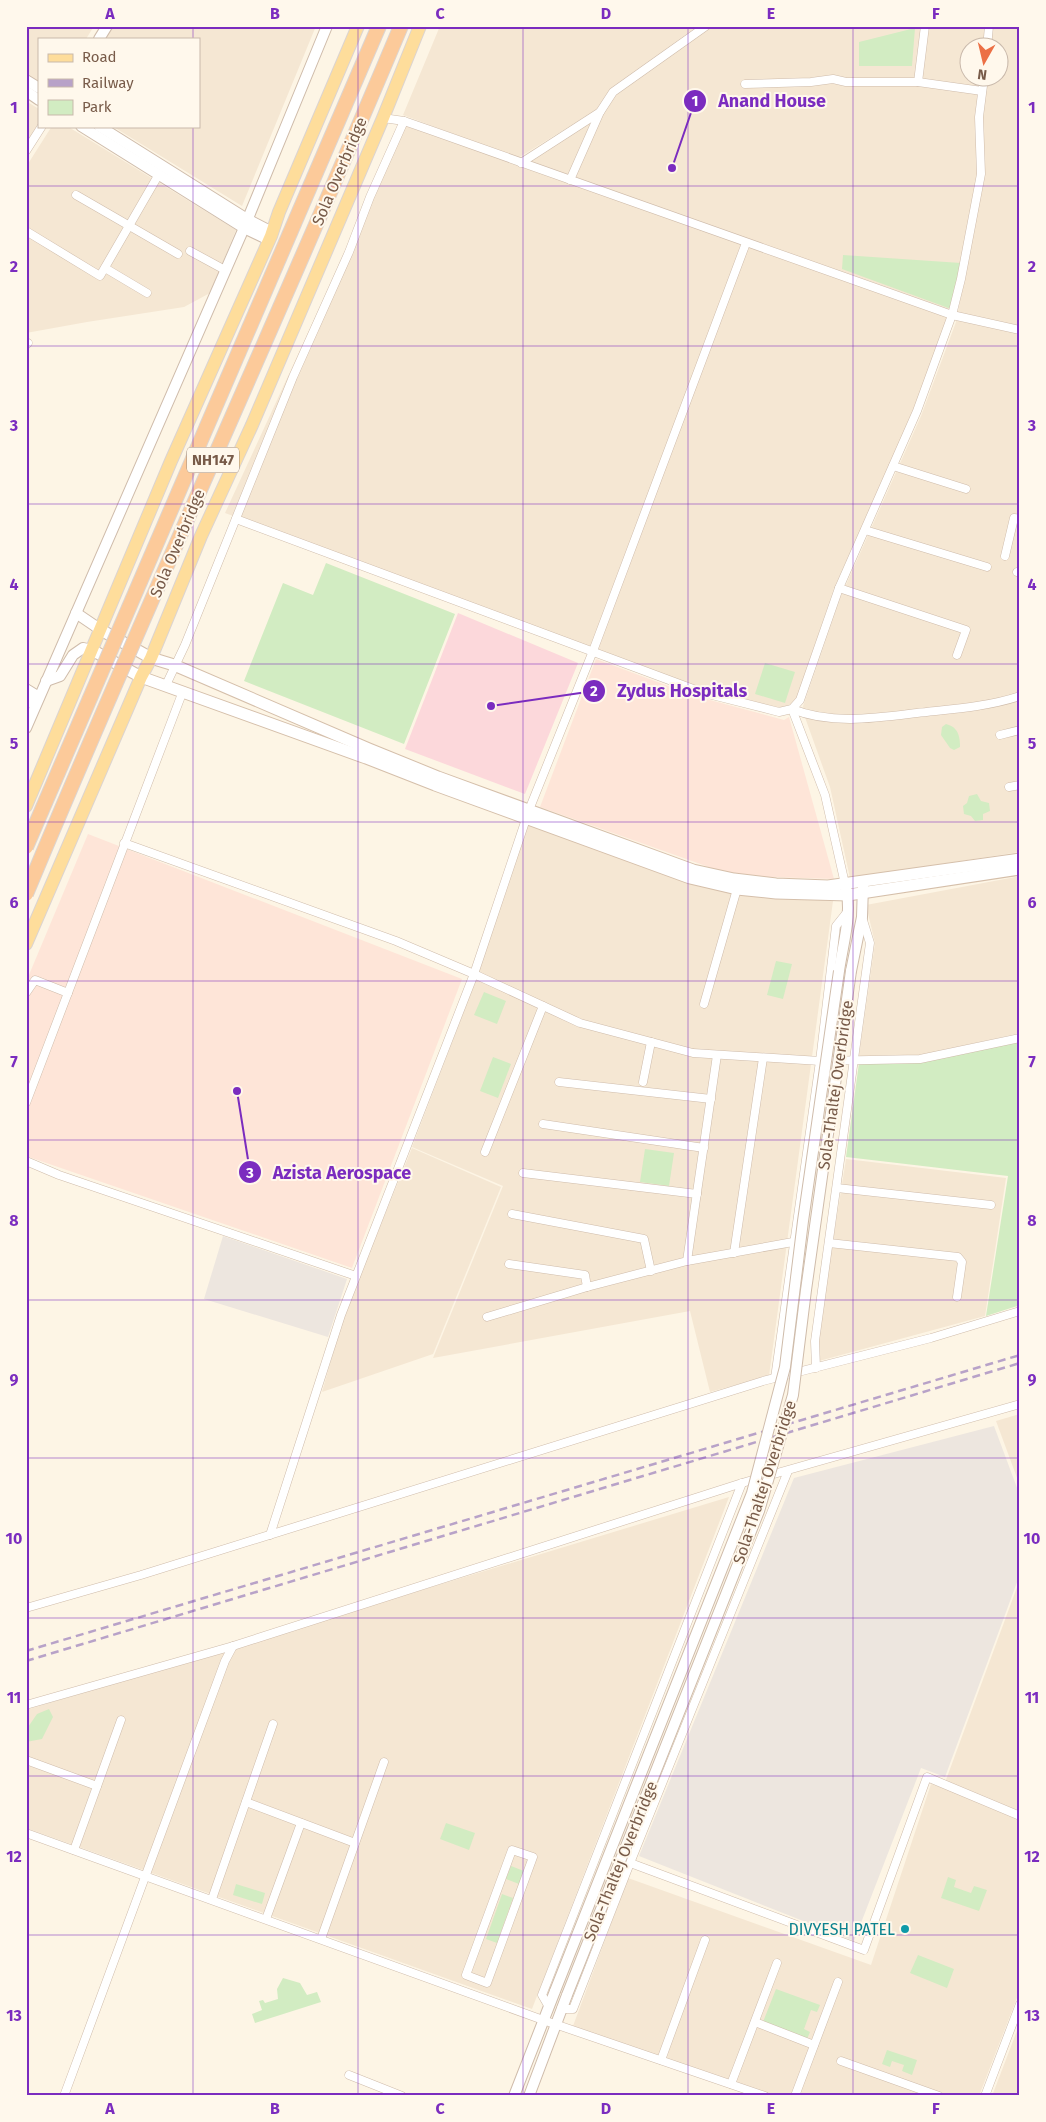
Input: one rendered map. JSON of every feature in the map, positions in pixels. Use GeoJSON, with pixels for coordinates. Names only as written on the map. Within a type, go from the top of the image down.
{"type":"FeatureCollection","features":[{"type":"Feature","properties":{"kind":"highway","name":"Sola Overbridge"},"geometry":{"type":"LineString","coordinates":[[26,847],[379,26]]}},
{"type":"Feature","properties":{"kind":"highway","name":"Sola Overbridge"},"geometry":{"type":"LineString","coordinates":[[26,894],[215,455],[334,186],[401,26]]}},
{"type":"Feature","properties":{"kind":"main road"},"geometry":{"type":"LineString","coordinates":[[26,806],[171,461],[271,236],[279,212],[358,26]]}},
{"type":"Feature","properties":{"kind":"main road"},"geometry":{"type":"LineString","coordinates":[[26,944],[141,677],[151,658],[201,536],[252,425],[383,118],[420,26]]}},
{"type":"Feature","properties":{"kind":"main road"},"geometry":{"type":"LineString","coordinates":[[101,630],[151,658],[174,665],[378,753],[690,878],[737,889],[776,893],[846,890],[1020,860]]}},
{"type":"Feature","properties":{"kind":"main road"},"geometry":{"type":"LineString","coordinates":[[92,650],[141,677],[528,814],[701,872],[734,879],[776,884],[828,886],[846,890]]}},
{"type":"Feature","properties":{"kind":"main road"},"geometry":{"type":"LineString","coordinates":[[864,887],[1020,869]]}},
{"type":"Feature","properties":{"kind":"street"},"geometry":{"type":"LineString","coordinates":[[100,38],[107,26]]}},
{"type":"Feature","properties":{"kind":"street"},"geometry":{"type":"LineString","coordinates":[[26,728],[33,701],[46,680],[76,613],[245,224],[327,26]]}},
{"type":"Feature","properties":{"kind":"street"},"geometry":{"type":"LineString","coordinates":[[570,180],[600,112],[613,92],[623,83],[646,70],[706,26]]}},
{"type":"Feature","properties":{"kind":"street"},"geometry":{"type":"LineString","coordinates":[[918,82],[925,26]]}},
{"type":"Feature","properties":{"kind":"street"},"geometry":{"type":"LineString","coordinates":[[745,84],[811,82],[833,79],[846,82],[918,82],[982,91]]}},
{"type":"Feature","properties":{"kind":"street"},"geometry":{"type":"LineString","coordinates":[[26,80],[38,87]]}},
{"type":"Feature","properties":{"kind":"street"},"geometry":{"type":"LineString","coordinates":[[792,709],[800,700],[839,588],[917,411],[952,316],[981,174],[980,117],[982,88]]}},
{"type":"Feature","properties":{"kind":"street"},"geometry":{"type":"LineString","coordinates":[[26,91],[38,99]]}},
{"type":"Feature","properties":{"kind":"street"},"geometry":{"type":"LineString","coordinates":[[521,163],[600,112]]}},
{"type":"Feature","properties":{"kind":"street"},"geometry":{"type":"LineString","coordinates":[[383,118],[404,121],[952,316],[1020,330]]}},
{"type":"Feature","properties":{"kind":"street"},"geometry":{"type":"LineString","coordinates":[[166,685],[185,645],[293,377],[349,252],[370,197],[404,121]]}},
{"type":"Feature","properties":{"kind":"street"},"geometry":{"type":"LineString","coordinates":[[26,151],[41,128]]}},
{"type":"Feature","properties":{"kind":"street"},"geometry":{"type":"LineString","coordinates":[[84,128],[245,224],[271,236]]}},
{"type":"Feature","properties":{"kind":"street"},"geometry":{"type":"LineString","coordinates":[[102,128],[245,224]]}},
{"type":"Feature","properties":{"kind":"street"},"geometry":{"type":"LineString","coordinates":[[26,231],[100,276],[159,174]]}},
{"type":"Feature","properties":{"kind":"street"},"geometry":{"type":"LineString","coordinates":[[76,195],[128,227],[178,254]]}},
{"type":"Feature","properties":{"kind":"street"},"geometry":{"type":"LineString","coordinates":[[270,1535],[341,1316],[474,974],[528,814],[593,651],[746,244]]}},
{"type":"Feature","properties":{"kind":"street"},"geometry":{"type":"LineString","coordinates":[[190,251],[225,270]]}},
{"type":"Feature","properties":{"kind":"street"},"geometry":{"type":"LineString","coordinates":[[105,268],[147,294]]}},
{"type":"Feature","properties":{"kind":"street"},"geometry":{"type":"LineString","coordinates":[[893,466],[966,489]]}},
{"type":"Feature","properties":{"kind":"street"},"geometry":{"type":"LineString","coordinates":[[1006,556],[1014,518],[1020,519]]}},
{"type":"Feature","properties":{"kind":"street"},"geometry":{"type":"LineString","coordinates":[[236,519],[704,693],[779,712],[792,709],[807,715],[830,718],[886,717],[957,710],[1020,696]]}},
{"type":"Feature","properties":{"kind":"street"},"geometry":{"type":"LineString","coordinates":[[865,530],[988,567]]}},
{"type":"Feature","properties":{"kind":"street"},"geometry":{"type":"LineString","coordinates":[[839,588],[966,630],[957,655]]}},
{"type":"Feature","properties":{"kind":"street"},"geometry":{"type":"LineString","coordinates":[[76,613],[101,630]]}},
{"type":"Feature","properties":{"kind":"street"},"geometry":{"type":"LineString","coordinates":[[46,680],[60,676],[72,655],[83,648],[92,650]]}},
{"type":"Feature","properties":{"kind":"street"},"geometry":{"type":"LineString","coordinates":[[26,689],[33,701]]}},
{"type":"Feature","properties":{"kind":"street"},"geometry":{"type":"LineString","coordinates":[[26,1103],[183,691]]}},
{"type":"Feature","properties":{"kind":"street"},"geometry":{"type":"LineString","coordinates":[[792,709],[825,796],[846,890]]}},
{"type":"Feature","properties":{"kind":"street"},"geometry":{"type":"LineString","coordinates":[[1000,736],[1020,730]]}},
{"type":"Feature","properties":{"kind":"street"},"geometry":{"type":"LineString","coordinates":[[1009,787],[1020,785]]}},
{"type":"Feature","properties":{"kind":"street"},"geometry":{"type":"LineString","coordinates":[[124,843],[396,941],[474,974],[580,1023],[693,1053],[820,1061],[920,1059],[1020,1038]]}},
{"type":"Feature","properties":{"kind":"street","name":"Sola-Thaltej Overbridge"},"geometry":{"type":"LineString","coordinates":[[529,2096],[561,2009],[625,1861],[759,1511],[793,1395],[851,971],[862,917],[864,887]]}},
{"type":"Feature","properties":{"kind":"street"},"geometry":{"type":"LineString","coordinates":[[704,1004],[737,889]]}},
{"type":"Feature","properties":{"kind":"street","name":"Sola-Thaltej Overbridge"},"geometry":{"type":"LineString","coordinates":[[514,2096],[747,1510],[752,1493],[786,1367],[803,1221],[848,911],[846,890]]}},
{"type":"Feature","properties":{"kind":"street"},"geometry":{"type":"LineString","coordinates":[[775,1378],[820,1061],[836,926],[848,911]]}},
{"type":"Feature","properties":{"kind":"street"},"geometry":{"type":"LineString","coordinates":[[816,1368],[815,1341],[870,943],[862,917]]}},
{"type":"Feature","properties":{"kind":"street"},"geometry":{"type":"LineString","coordinates":[[26,994],[35,980],[68,993]]}},
{"type":"Feature","properties":{"kind":"street"},"geometry":{"type":"LineString","coordinates":[[485,1152],[544,1006]]}},
{"type":"Feature","properties":{"kind":"street"},"geometry":{"type":"LineString","coordinates":[[643,1082],[651,1042]]}},
{"type":"Feature","properties":{"kind":"street"},"geometry":{"type":"LineString","coordinates":[[687,1261],[717,1055]]}},
{"type":"Feature","properties":{"kind":"street"},"geometry":{"type":"LineString","coordinates":[[734,1253],[763,1058]]}},
{"type":"Feature","properties":{"kind":"street"},"geometry":{"type":"LineString","coordinates":[[559,1082],[711,1099]]}},
{"type":"Feature","properties":{"kind":"street"},"geometry":{"type":"LineString","coordinates":[[543,1124],[704,1148]]}},
{"type":"Feature","properties":{"kind":"street"},"geometry":{"type":"LineString","coordinates":[[26,1161],[68,1178],[356,1276]]}},
{"type":"Feature","properties":{"kind":"street"},"geometry":{"type":"LineString","coordinates":[[523,1173],[697,1194]]}},
{"type":"Feature","properties":{"kind":"street"},"geometry":{"type":"LineString","coordinates":[[837,1188],[991,1205]]}},
{"type":"Feature","properties":{"kind":"street"},"geometry":{"type":"LineString","coordinates":[[512,1214],[644,1239],[651,1271]]}},
{"type":"Feature","properties":{"kind":"street"},"geometry":{"type":"LineString","coordinates":[[488,1317],[587,1287],[687,1261],[793,1242]]}},
{"type":"Feature","properties":{"kind":"street"},"geometry":{"type":"LineString","coordinates":[[829,1243],[958,1257],[962,1262],[957,1296]]}},
{"type":"Feature","properties":{"kind":"street"},"geometry":{"type":"LineString","coordinates":[[509,1264],[585,1275],[587,1287]]}},
{"type":"Feature","properties":{"kind":"street"},"geometry":{"type":"LineString","coordinates":[[26,1608],[270,1535],[775,1378],[931,1338],[1020,1311]]}},
{"type":"Feature","properties":{"kind":"street"},"geometry":{"type":"LineString","coordinates":[[26,1705],[232,1646],[742,1483],[1020,1404]]}},
{"type":"Feature","properties":{"kind":"street"},"geometry":{"type":"LineString","coordinates":[[561,2009],[573,2008],[625,1861],[788,1471]]}},
{"type":"Feature","properties":{"kind":"street"},"geometry":{"type":"LineString","coordinates":[[548,2007],[542,1995],[742,1483]]}},
{"type":"Feature","properties":{"kind":"street"},"geometry":{"type":"LineString","coordinates":[[64,2096],[232,1646]]}},
{"type":"Feature","properties":{"kind":"street"},"geometry":{"type":"LineString","coordinates":[[74,1850],[121,1720]]}},
{"type":"Feature","properties":{"kind":"street"},"geometry":{"type":"LineString","coordinates":[[212,1900],[272,1724]]}},
{"type":"Feature","properties":{"kind":"street"},"geometry":{"type":"LineString","coordinates":[[26,1760],[97,1786]]}},
{"type":"Feature","properties":{"kind":"street"},"geometry":{"type":"LineString","coordinates":[[321,1939],[384,1762]]}},
{"type":"Feature","properties":{"kind":"street"},"geometry":{"type":"LineString","coordinates":[[625,1861],[864,1950],[927,1777],[1020,1816]]}},
{"type":"Feature","properties":{"kind":"street"},"geometry":{"type":"LineString","coordinates":[[246,1802],[355,1843]]}},
{"type":"Feature","properties":{"kind":"street"},"geometry":{"type":"LineString","coordinates":[[266,1919],[301,1823]]}},
{"type":"Feature","properties":{"kind":"street"},"geometry":{"type":"LineString","coordinates":[[26,1833],[543,2020],[765,2096]]}},
{"type":"Feature","properties":{"kind":"street"},"geometry":{"type":"LineString","coordinates":[[512,1850],[533,1857],[487,1983],[484,1982],[466,1975],[512,1850]]}},
{"type":"Feature","properties":{"kind":"street"},"geometry":{"type":"LineString","coordinates":[[661,2060],[706,1940]]}},
{"type":"Feature","properties":{"kind":"street"},"geometry":{"type":"LineString","coordinates":[[731,2084],[777,1962]]}},
{"type":"Feature","properties":{"kind":"street"},"geometry":{"type":"LineString","coordinates":[[469,1992],[474,1978]]}},
{"type":"Feature","properties":{"kind":"street"},"geometry":{"type":"LineString","coordinates":[[479,1996],[484,1982]]}},
{"type":"Feature","properties":{"kind":"street"},"geometry":{"type":"LineString","coordinates":[[795,2096],[838,1982]]}},
{"type":"Feature","properties":{"kind":"street"},"geometry":{"type":"LineString","coordinates":[[985,2096],[1020,2004]]}},
{"type":"Feature","properties":{"kind":"street"},"geometry":{"type":"LineString","coordinates":[[755,2022],[814,2045]]}},
{"type":"Feature","properties":{"kind":"street"},"geometry":{"type":"LineString","coordinates":[[841,2061],[938,2096]]}},
{"type":"Feature","properties":{"kind":"street"},"geometry":{"type":"LineString","coordinates":[[349,2074],[402,2096]]}},
{"type":"Feature","properties":{"kind":"shaded area"},"geometry":{"type":"Polygon","coordinates":[[[26,26],[94,26],[87,38],[38,38],[38,82],[26,74],[26,26]]]}},
{"type":"Feature","properties":{"kind":"shaded area"},"geometry":{"type":"Polygon","coordinates":[[[112,26],[316,26],[242,206],[115,128],[200,128],[200,38],[105,38],[112,26]]]}},
{"type":"Feature","properties":{"kind":"shaded area"},"geometry":{"type":"Polygon","coordinates":[[[440,26],[698,26],[664,50],[699,26],[986,26],[985,38],[958,38],[958,88],[981,88],[978,174],[952,313],[914,410],[834,588],[797,697],[790,705],[780,708],[705,689],[225,513],[404,124],[513,162],[598,109],[518,158],[403,115],[440,26]]]}},
{"type":"Feature","properties":{"kind":"shaded area"},"geometry":{"type":"Polygon","coordinates":[[[993,26],[1020,26],[1020,852],[850,878],[830,787],[802,709],[841,596],[921,416],[956,322],[984,174],[982,116],[986,88],[1008,88],[1008,38],[991,38],[993,26]]]}},
{"type":"Feature","properties":{"kind":"shaded area"},"geometry":{"type":"Polygon","coordinates":[[[26,101],[38,108],[38,128],[26,147],[26,101]]]}},
{"type":"Feature","properties":{"kind":"shaded area"},"geometry":{"type":"Polygon","coordinates":[[[51,128],[70,128],[236,230],[210,293],[184,307],[26,333],[26,167],[51,128]]]}},
{"type":"Feature","properties":{"kind":"shaded area"},"geometry":{"type":"Polygon","coordinates":[[[458,613],[578,663],[525,794],[405,749],[458,613]]]}},
{"type":"Feature","properties":{"kind":"shaded area"},"geometry":{"type":"Polygon","coordinates":[[[596,659],[695,696],[784,720],[789,717],[834,879],[734,876],[540,807],[596,659]]]}},
{"type":"Feature","properties":{"kind":"shaded area"},"geometry":{"type":"Polygon","coordinates":[[[528,823],[730,891],[833,901],[769,1376],[710,1392],[690,1311],[433,1358],[503,1186],[412,1147],[476,980],[528,823]]]}},
{"type":"Feature","properties":{"kind":"shaded area"},"geometry":{"type":"Polygon","coordinates":[[[88,834],[462,979],[352,1268],[26,1156],[26,982],[88,834]]]}},
{"type":"Feature","properties":{"kind":"shaded area"},"geometry":{"type":"Polygon","coordinates":[[[1020,876],[1020,1033],[921,1055],[859,1056],[875,943],[866,905],[1020,876]]]}},
{"type":"Feature","properties":{"kind":"shaded area"},"geometry":{"type":"Polygon","coordinates":[[[412,1148],[501,1187],[433,1354],[322,1392],[344,1315],[412,1148]]]}},
{"type":"Feature","properties":{"kind":"shaded area"},"geometry":{"type":"Polygon","coordinates":[[[846,1159],[1006,1178],[985,1316],[819,1361],[817,1342],[846,1159]]]}},
{"type":"Feature","properties":{"kind":"shaded area"},"geometry":{"type":"Polygon","coordinates":[[[223,1236],[347,1279],[328,1337],[204,1299],[223,1236]]]}},
{"type":"Feature","properties":{"kind":"shaded area"},"geometry":{"type":"Polygon","coordinates":[[[1020,1414],[1020,1486],[996,1421],[1020,1414]]]}},
{"type":"Feature","properties":{"kind":"shaded area"},"geometry":{"type":"Polygon","coordinates":[[[994,1426],[1020,1496],[1020,1574],[945,1777],[921,1768],[854,1941],[639,1856],[794,1478],[994,1426]]]}},
{"type":"Feature","properties":{"kind":"shaded area"},"geometry":{"type":"Polygon","coordinates":[[[729,1497],[532,2009],[26,1828],[26,1710],[729,1497]]]}},
{"type":"Feature","properties":{"kind":"shaded area"},"geometry":{"type":"Polygon","coordinates":[[[1020,1579],[1020,1990],[979,2096],[775,2096],[573,2026],[628,1878],[871,1965],[931,1784],[943,1788],[1020,1579]]]}},
{"type":"Feature","properties":{"kind":"shaded area"},"geometry":{"type":"Polygon","coordinates":[[[1020,2023],[1020,2096],[992,2096],[1020,2023]]]}},
{"type":"Feature","properties":{"kind":"green space"},"geometry":{"type":"Polygon","coordinates":[[[915,28],[912,66],[859,66],[859,42],[915,28]]]}},
{"type":"Feature","properties":{"kind":"green space"},"geometry":{"type":"Polygon","coordinates":[[[843,255],[961,263],[951,309],[842,269],[843,255]]]}},
{"type":"Feature","properties":{"kind":"green space"},"geometry":{"type":"Polygon","coordinates":[[[326,563],[455,614],[404,744],[244,681],[283,583],[313,595],[326,563]]]}},
{"type":"Feature","properties":{"kind":"green space"},"geometry":{"type":"Polygon","coordinates":[[[765,663],[795,672],[785,703],[755,694],[765,663]]]}},
{"type":"Feature","properties":{"kind":"green space"},"geometry":{"type":"Polygon","coordinates":[[[946,724],[953,727],[959,736],[960,747],[954,750],[950,748],[941,735],[942,727],[946,724]]]}},
{"type":"Feature","properties":{"kind":"green space"},"geometry":{"type":"Polygon","coordinates":[[[977,794],[981,801],[989,803],[990,811],[983,814],[983,820],[975,821],[971,816],[964,814],[963,806],[967,803],[969,796],[977,794]]]}},
{"type":"Feature","properties":{"kind":"green space"},"geometry":{"type":"Polygon","coordinates":[[[776,961],[792,964],[783,999],[767,995],[776,961]]]}},
{"type":"Feature","properties":{"kind":"green space"},"geometry":{"type":"Polygon","coordinates":[[[484,992],[506,1001],[497,1024],[474,1015],[484,992]]]}},
{"type":"Feature","properties":{"kind":"green space"},"geometry":{"type":"Polygon","coordinates":[[[1020,1040],[1020,1305],[986,1316],[1008,1176],[846,1157],[859,1063],[920,1061],[1020,1040]]]}},
{"type":"Feature","properties":{"kind":"green space"},"geometry":{"type":"Polygon","coordinates":[[[493,1057],[511,1064],[498,1098],[480,1091],[493,1057]]]}},
{"type":"Feature","properties":{"kind":"green space"},"geometry":{"type":"Polygon","coordinates":[[[645,1149],[674,1153],[669,1186],[640,1182],[645,1149]]]}},
{"type":"Feature","properties":{"kind":"green space"},"geometry":{"type":"Polygon","coordinates":[[[49,1709],[53,1717],[42,1739],[26,1742],[26,1730],[37,1714],[49,1709]]]}},
{"type":"Feature","properties":{"kind":"green space"},"geometry":{"type":"Polygon","coordinates":[[[446,1823],[475,1833],[469,1850],[440,1839],[446,1823]]]}},
{"type":"Feature","properties":{"kind":"green space"},"geometry":{"type":"Polygon","coordinates":[[[511,1866],[524,1871],[519,1884],[506,1879],[511,1866]]]}},
{"type":"Feature","properties":{"kind":"green space"},"geometry":{"type":"Polygon","coordinates":[[[948,1877],[956,1880],[954,1887],[971,1893],[974,1886],[987,1890],[979,1911],[941,1898],[948,1877]]]}},
{"type":"Feature","properties":{"kind":"green space"},"geometry":{"type":"Polygon","coordinates":[[[236,1884],[265,1893],[262,1904],[233,1895],[236,1884]]]}},
{"type":"Feature","properties":{"kind":"green space"},"geometry":{"type":"Polygon","coordinates":[[[502,1894],[513,1898],[497,1943],[486,1939],[502,1894]]]}},
{"type":"Feature","properties":{"kind":"green space"},"geometry":{"type":"Polygon","coordinates":[[[918,1955],[954,1969],[947,1988],[910,1973],[918,1955]]]}},
{"type":"Feature","properties":{"kind":"green space"},"geometry":{"type":"Polygon","coordinates":[[[283,1978],[300,1983],[307,1995],[317,1992],[321,2002],[255,2023],[252,2014],[262,2010],[259,2001],[263,2000],[265,2003],[278,1999],[277,1989],[283,1978]]]}},
{"type":"Feature","properties":{"kind":"green space"},"geometry":{"type":"Polygon","coordinates":[[[776,1989],[820,2005],[817,2012],[811,2010],[804,2029],[810,2032],[807,2039],[763,2022],[776,1989]]]}},
{"type":"Feature","properties":{"kind":"green space"},"geometry":{"type":"Polygon","coordinates":[[[887,2050],[917,2060],[912,2075],[902,2071],[904,2065],[892,2061],[890,2067],[882,2064],[887,2050]]]}},
{"type":"Feature","properties":{"kind":"railway"},"geometry":{"type":"LineString","coordinates":[[26,1651],[1020,1355]]}},
{"type":"Feature","properties":{"kind":"railway"},"geometry":{"type":"LineString","coordinates":[[26,1661],[1020,1363]]}},
{"type":"Feature","properties":{"kind":"place","name":"Anand House"},"geometry":{"type":"Point","coordinates":[672,168]}},
{"type":"Feature","properties":{"kind":"place","name":"Zydus Hospitals"},"geometry":{"type":"Point","coordinates":[491,706]}},
{"type":"Feature","properties":{"kind":"place","name":"Azista Aerospace"},"geometry":{"type":"Point","coordinates":[237,1091]}},
{"type":"Feature","properties":{"kind":"place","name":"DIVYESH PATEL"},"geometry":{"type":"Point","coordinates":[905,1929]}}]}
